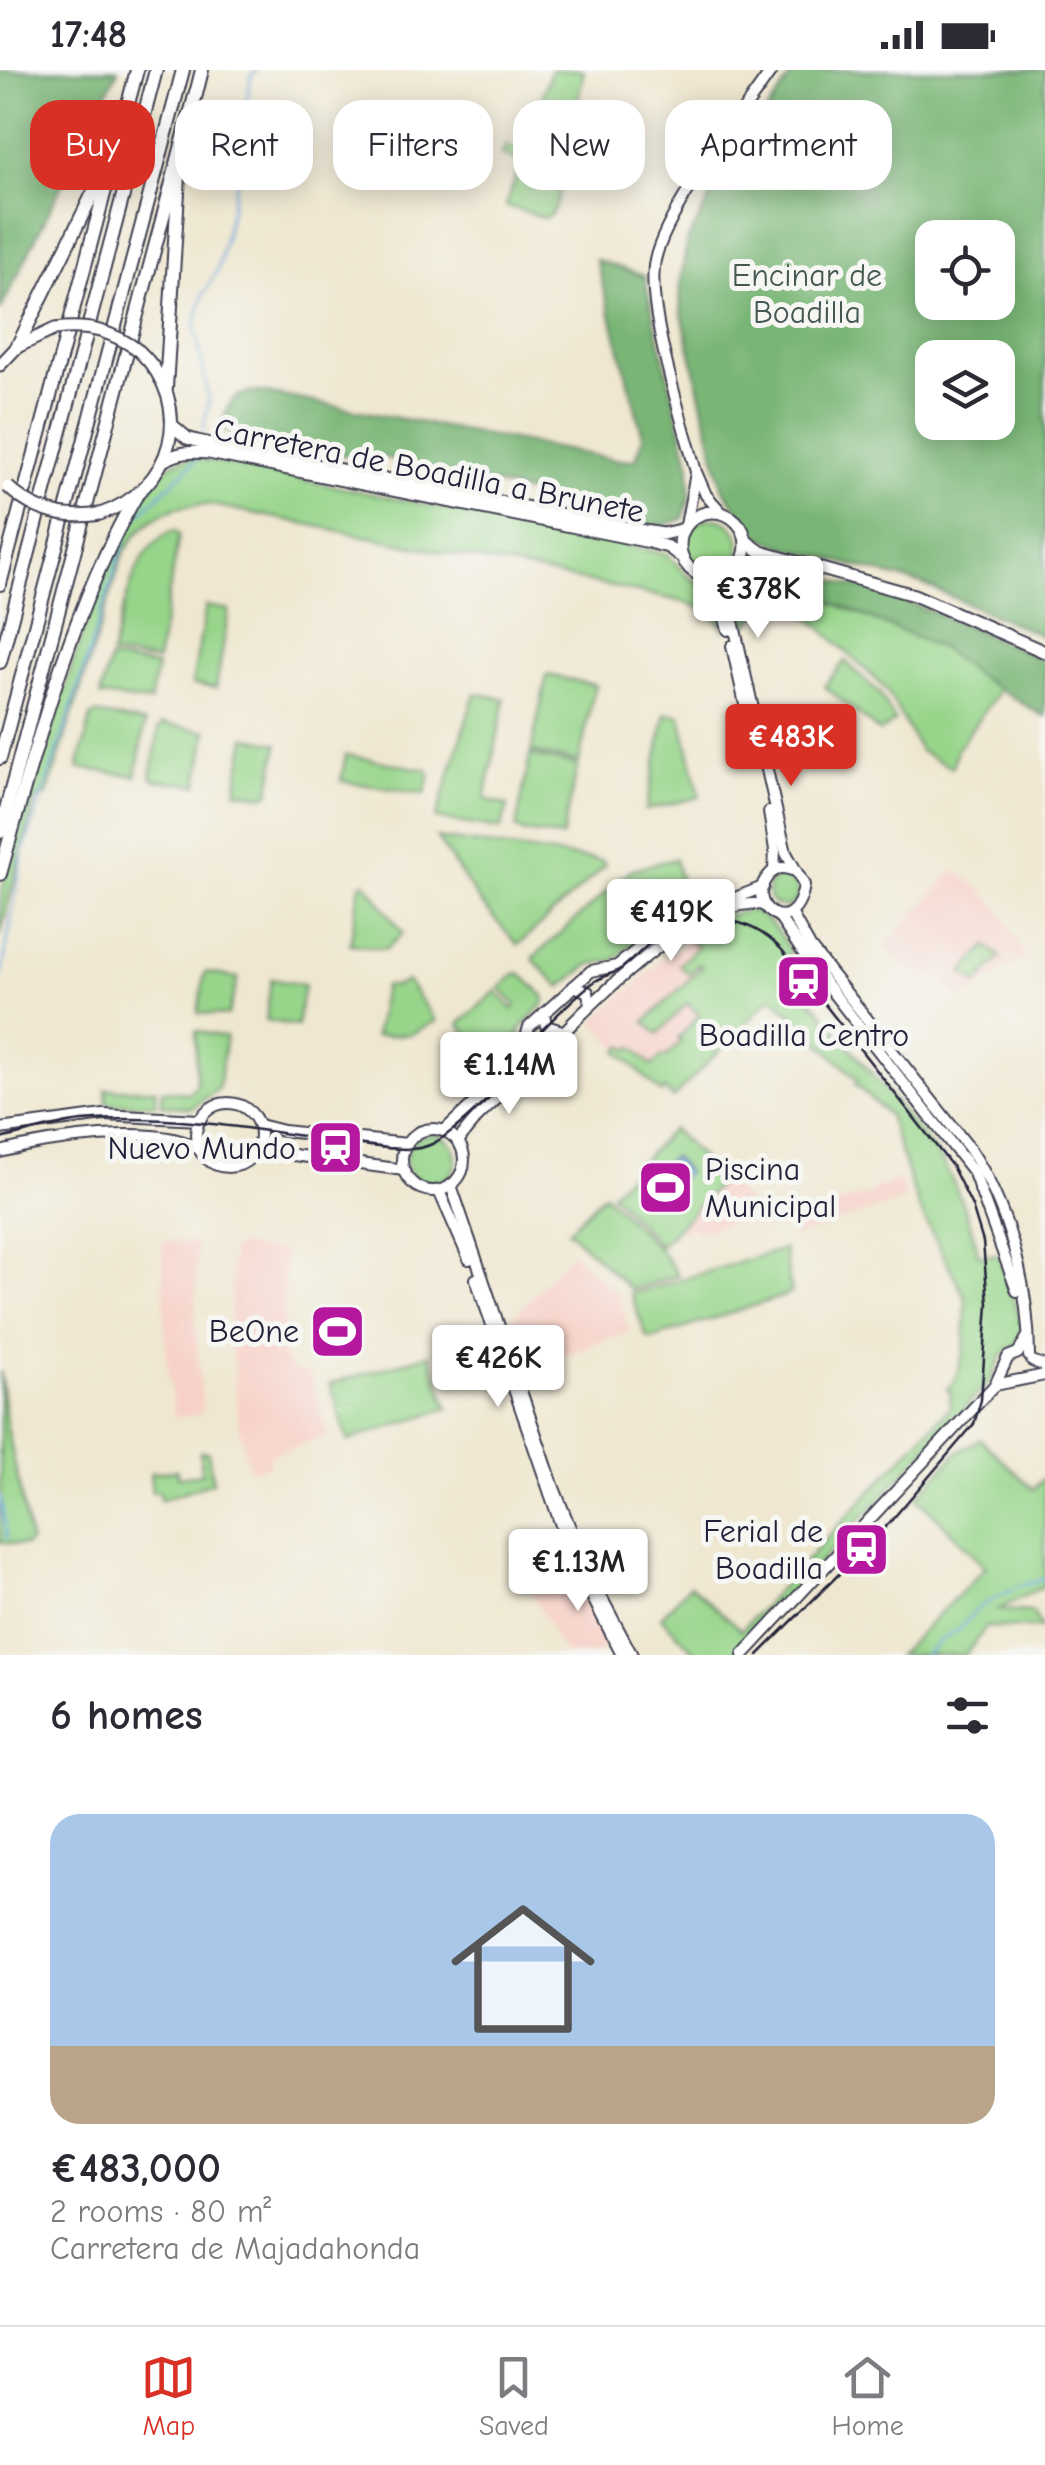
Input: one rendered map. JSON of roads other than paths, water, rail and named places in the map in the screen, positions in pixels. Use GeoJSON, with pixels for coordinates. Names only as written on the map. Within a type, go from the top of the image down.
{"type":"FeatureCollection","features":[{"type":"Feature","properties":{"kind":"highway"},"geometry":{"type":"LineString","coordinates":[[0,662],[156,70]]}},
{"type":"Feature","properties":{"kind":"highway"},"geometry":{"type":"LineString","coordinates":[[0,758],[182,70]]}},
{"type":"Feature","properties":{"kind":"highway"},"geometry":{"type":"LineString","coordinates":[[0,832],[202,70]]}},
{"type":"Feature","properties":{"kind":"highway"},"geometry":{"type":"LineString","coordinates":[[17,346],[100,180],[136,77]]}},
{"type":"Feature","properties":{"kind":"highway"},"geometry":{"type":"LineString","coordinates":[[0,584],[136,77]]}},
{"type":"Feature","properties":{"kind":"highway"},"geometry":{"type":"LineString","coordinates":[[166,388],[179,176],[196,92]]}},
{"type":"Feature","properties":{"kind":"highway"},"geometry":{"type":"LineString","coordinates":[[0,874],[32,759],[66,658],[100,570],[136,496]]}},
{"type":"Feature","properties":{"kind":"main road"},"geometry":{"type":"LineString","coordinates":[[0,364],[17,346],[55,329],[74,326],[99,330],[123,339],[155,368],[166,388],[172,425],[163,462],[136,496],[100,514],[54,514],[29,504],[4,482]]}},
{"type":"Feature","properties":{"kind":"main road","name":"Carretera de Boadilla a Brunete"},"geometry":{"type":"LineString","coordinates":[[172,425],[197,441],[650,532],[669,533],[685,527]]}},
{"type":"Feature","properties":{"kind":"main road","name":"Carretera de Boadilla a Brunete"},"geometry":{"type":"LineString","coordinates":[[163,462],[191,451],[220,455],[645,541],[668,548],[683,558]]}},
{"type":"Feature","properties":{"kind":"main road"},"geometry":{"type":"LineString","coordinates":[[736,568],[746,541],[740,526],[722,513],[705,512],[685,527],[680,544],[683,558],[692,570],[705,576],[723,576],[736,568],[768,560],[788,561]]}},
{"type":"Feature","properties":{"kind":"main road"},"geometry":{"type":"LineString","coordinates":[[746,541],[761,552],[788,561],[914,594],[1045,652]]}},
{"type":"Feature","properties":{"kind":"street"},"geometry":{"type":"LineString","coordinates":[[722,513],[706,495],[696,472],[654,303],[654,264],[670,224],[772,70]]}},
{"type":"Feature","properties":{"kind":"street"},"geometry":{"type":"LineString","coordinates":[[685,527],[696,472]]}},
{"type":"Feature","properties":{"kind":"street"},"geometry":{"type":"LineString","coordinates":[[736,568],[733,621],[782,840],[792,870],[804,885],[799,904],[791,913],[779,917]]}},
{"type":"Feature","properties":{"kind":"street"},"geometry":{"type":"LineString","coordinates":[[705,576],[721,600],[771,820],[774,871]]}},
{"type":"Feature","properties":{"kind":"street"},"geometry":{"type":"LineString","coordinates":[[444,1131],[512,1068],[522,1054],[526,1032],[544,1012],[596,968],[616,966],[669,924],[763,887],[780,868],[792,870]]}},
{"type":"Feature","properties":{"kind":"street"},"geometry":{"type":"LineString","coordinates":[[763,887],[764,906]]}},
{"type":"Feature","properties":{"kind":"street"},"geometry":{"type":"LineString","coordinates":[[458,1142],[467,1127],[590,1005],[678,933],[732,906],[764,906],[779,917],[822,979],[974,1172],[1029,1319]]}},
{"type":"Feature","properties":{"kind":"street"},"geometry":{"type":"LineString","coordinates":[[791,913],[810,946],[982,1168],[1007,1226],[1029,1319],[1026,1357],[1030,1376]]}},
{"type":"Feature","properties":{"kind":"street"},"geometry":{"type":"LineString","coordinates":[[574,986],[588,992],[590,1005]]}},
{"type":"Feature","properties":{"kind":"street"},"geometry":{"type":"LineString","coordinates":[[544,1012],[549,1028],[562,1032]]}},
{"type":"Feature","properties":{"kind":"street"},"geometry":{"type":"LineString","coordinates":[[199,1149],[196,1137],[200,1120],[210,1108],[232,1103],[251,1112],[259,1125],[261,1139],[255,1154]]}},
{"type":"Feature","properties":{"kind":"street"},"geometry":{"type":"LineString","coordinates":[[0,1128],[104,1116],[200,1120]]}},
{"type":"Feature","properties":{"kind":"street"},"geometry":{"type":"LineString","coordinates":[[259,1125],[407,1144]]}},
{"type":"Feature","properties":{"kind":"street"},"geometry":{"type":"LineString","coordinates":[[423,1131],[444,1131],[458,1142],[464,1163],[452,1185],[439,1190],[418,1187],[404,1170],[402,1156],[407,1144],[423,1131]]}},
{"type":"Feature","properties":{"kind":"street"},"geometry":{"type":"LineString","coordinates":[[0,1152],[70,1138],[114,1136],[190,1143],[209,1162],[225,1168],[242,1165],[264,1151],[404,1170]]}},
{"type":"Feature","properties":{"kind":"street"},"geometry":{"type":"LineString","coordinates":[[452,1185],[564,1514],[588,1572],[632,1655]]}},
{"type":"Feature","properties":{"kind":"street"},"geometry":{"type":"LineString","coordinates":[[439,1190],[472,1267],[567,1541],[622,1655]]}},
{"type":"Feature","properties":{"kind":"street"},"geometry":{"type":"LineString","coordinates":[[743,1655],[996,1386],[1008,1358],[1026,1357],[1045,1366]]}},
{"type":"Feature","properties":{"kind":"street"},"geometry":{"type":"LineString","coordinates":[[1005,1366],[1014,1380]]}},
{"type":"Feature","properties":{"kind":"street"},"geometry":{"type":"LineString","coordinates":[[996,1386],[1045,1375]]}},
{"type":"Feature","properties":{"kind":"water"},"geometry":{"type":"Polygon","coordinates":[[[672,1157],[687,1172],[658,1201],[642,1186],[672,1157]]]}},
{"type":"Feature","properties":{"kind":"waterway"},"geometry":{"type":"LineString","coordinates":[[203,431],[209,402],[195,327],[203,295],[218,269],[243,152],[243,120],[251,77],[256,70]]}},
{"type":"Feature","properties":{"kind":"waterway"},"geometry":{"type":"LineString","coordinates":[[0,983],[23,852],[130,523],[196,460]]}},
{"type":"Feature","properties":{"kind":"waterway"},"geometry":{"type":"LineString","coordinates":[[0,1496],[7,1538]]}},
{"type":"Feature","properties":{"kind":"waterway"},"geometry":{"type":"LineString","coordinates":[[925,1655],[959,1630],[979,1607],[1017,1587],[1045,1579]]}},
{"type":"Feature","properties":{"kind":"tram line"},"geometry":{"type":"LineString","coordinates":[[0,1139],[51,1126],[120,1119],[197,1122],[387,1148],[421,1148],[441,1139],[495,1093],[524,1062],[540,1033],[581,993],[622,968],[663,933],[694,920],[710,919],[741,924],[770,939],[952,1166],[972,1206],[983,1242],[988,1304],[981,1400],[974,1424],[884,1529],[758,1655]]}},
{"type":"Feature","properties":{"kind":"place","name":"Boadilla Centro"},"geometry":{"type":"Point","coordinates":[804,981]}},
{"type":"Feature","properties":{"kind":"place","name":"Nuevo Mundo"},"geometry":{"type":"Point","coordinates":[335,1148]}},
{"type":"Feature","properties":{"kind":"place","name":"Piscina Municipal"},"geometry":{"type":"Point","coordinates":[666,1187]}},
{"type":"Feature","properties":{"kind":"place","name":"BeOne"},"geometry":{"type":"Point","coordinates":[338,1331]}},
{"type":"Feature","properties":{"kind":"place","name":"Ferial de Boadilla"},"geometry":{"type":"Point","coordinates":[862,1549]}},
{"type":"Feature","properties":{"kind":"park label","name":"Encinar de Boadilla"},"geometry":{"type":"Point","coordinates":[807,294]}}]}
